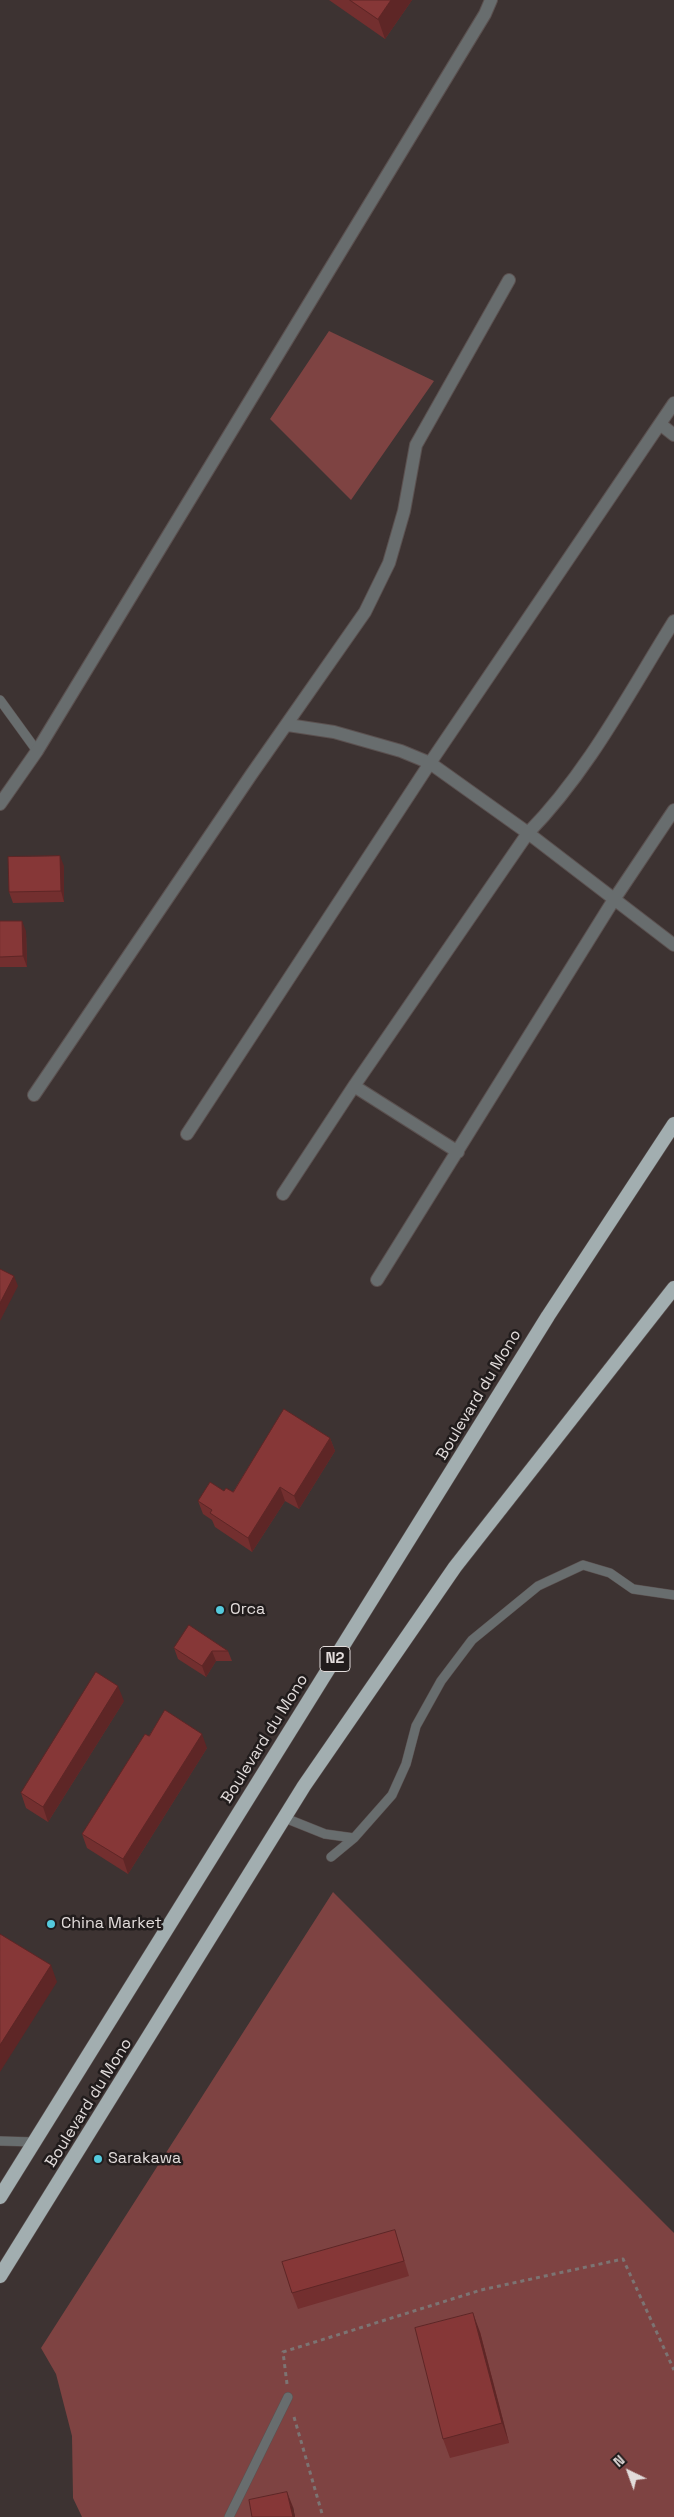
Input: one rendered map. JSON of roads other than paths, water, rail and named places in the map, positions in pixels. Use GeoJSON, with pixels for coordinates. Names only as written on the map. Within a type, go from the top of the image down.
{"type":"FeatureCollection","features":[{"type":"Feature","properties":{"kind":"highway","name":"Boulevard du Mono"},"geometry":{"type":"LineString","coordinates":[[0,2197],[548,1316],[674,1124]]}},
{"type":"Feature","properties":{"kind":"highway","name":"Boulevard du Mono"},"geometry":{"type":"LineString","coordinates":[[0,2276],[285,1818],[455,1567],[674,1288]]}},
{"type":"Feature","properties":{"kind":"street"},"geometry":{"type":"LineString","coordinates":[[0,804],[37,750],[294,331],[485,14],[491,0]]}},
{"type":"Feature","properties":{"kind":"street"},"geometry":{"type":"LineString","coordinates":[[34,1095],[251,775],[366,612],[389,563],[404,511],[416,445],[509,280]]}},
{"type":"Feature","properties":{"kind":"street"},"geometry":{"type":"LineString","coordinates":[[187,1134],[430,763],[674,403]]}},
{"type":"Feature","properties":{"kind":"street"},"geometry":{"type":"LineString","coordinates":[[660,424],[674,435]]}},
{"type":"Feature","properties":{"kind":"street"},"geometry":{"type":"LineString","coordinates":[[283,1194],[354,1086],[528,833],[551,810],[578,775],[674,621]]}},
{"type":"Feature","properties":{"kind":"street"},"geometry":{"type":"LineString","coordinates":[[288,725],[334,732],[401,751],[430,763],[528,833],[674,945]]}},
{"type":"Feature","properties":{"kind":"street"},"geometry":{"type":"LineString","coordinates":[[377,1280],[613,900],[674,810]]}},
{"type":"Feature","properties":{"kind":"street"},"geometry":{"type":"LineString","coordinates":[[354,1086],[458,1152]]}},
{"type":"Feature","properties":{"kind":"lane"},"geometry":{"type":"LineString","coordinates":[[0,700],[37,750]]}},
{"type":"Feature","properties":{"kind":"lane"},"geometry":{"type":"LineString","coordinates":[[331,1856],[354,1838],[392,1795],[406,1764],[416,1726],[441,1681],[472,1640],[538,1586],[583,1565],[610,1573],[633,1589],[674,1595]]}},
{"type":"Feature","properties":{"kind":"lane"},"geometry":{"type":"LineString","coordinates":[[285,1818],[325,1834],[354,1838]]}},
{"type":"Feature","properties":{"kind":"lane"},"geometry":{"type":"LineString","coordinates":[[0,2141],[35,2142]]}},
{"type":"Feature","properties":{"kind":"lane"},"geometry":{"type":"LineString","coordinates":[[229,2517],[288,2397]]}},
{"type":"Feature","properties":{"kind":"place","name":"Orca"},"geometry":{"type":"Point","coordinates":[220,1610]}},
{"type":"Feature","properties":{"kind":"place","name":"China Market"},"geometry":{"type":"Point","coordinates":[51,1924]}},
{"type":"Feature","properties":{"kind":"place","name":"Sarakawa"},"geometry":{"type":"Point","coordinates":[98,2159]}}]}
